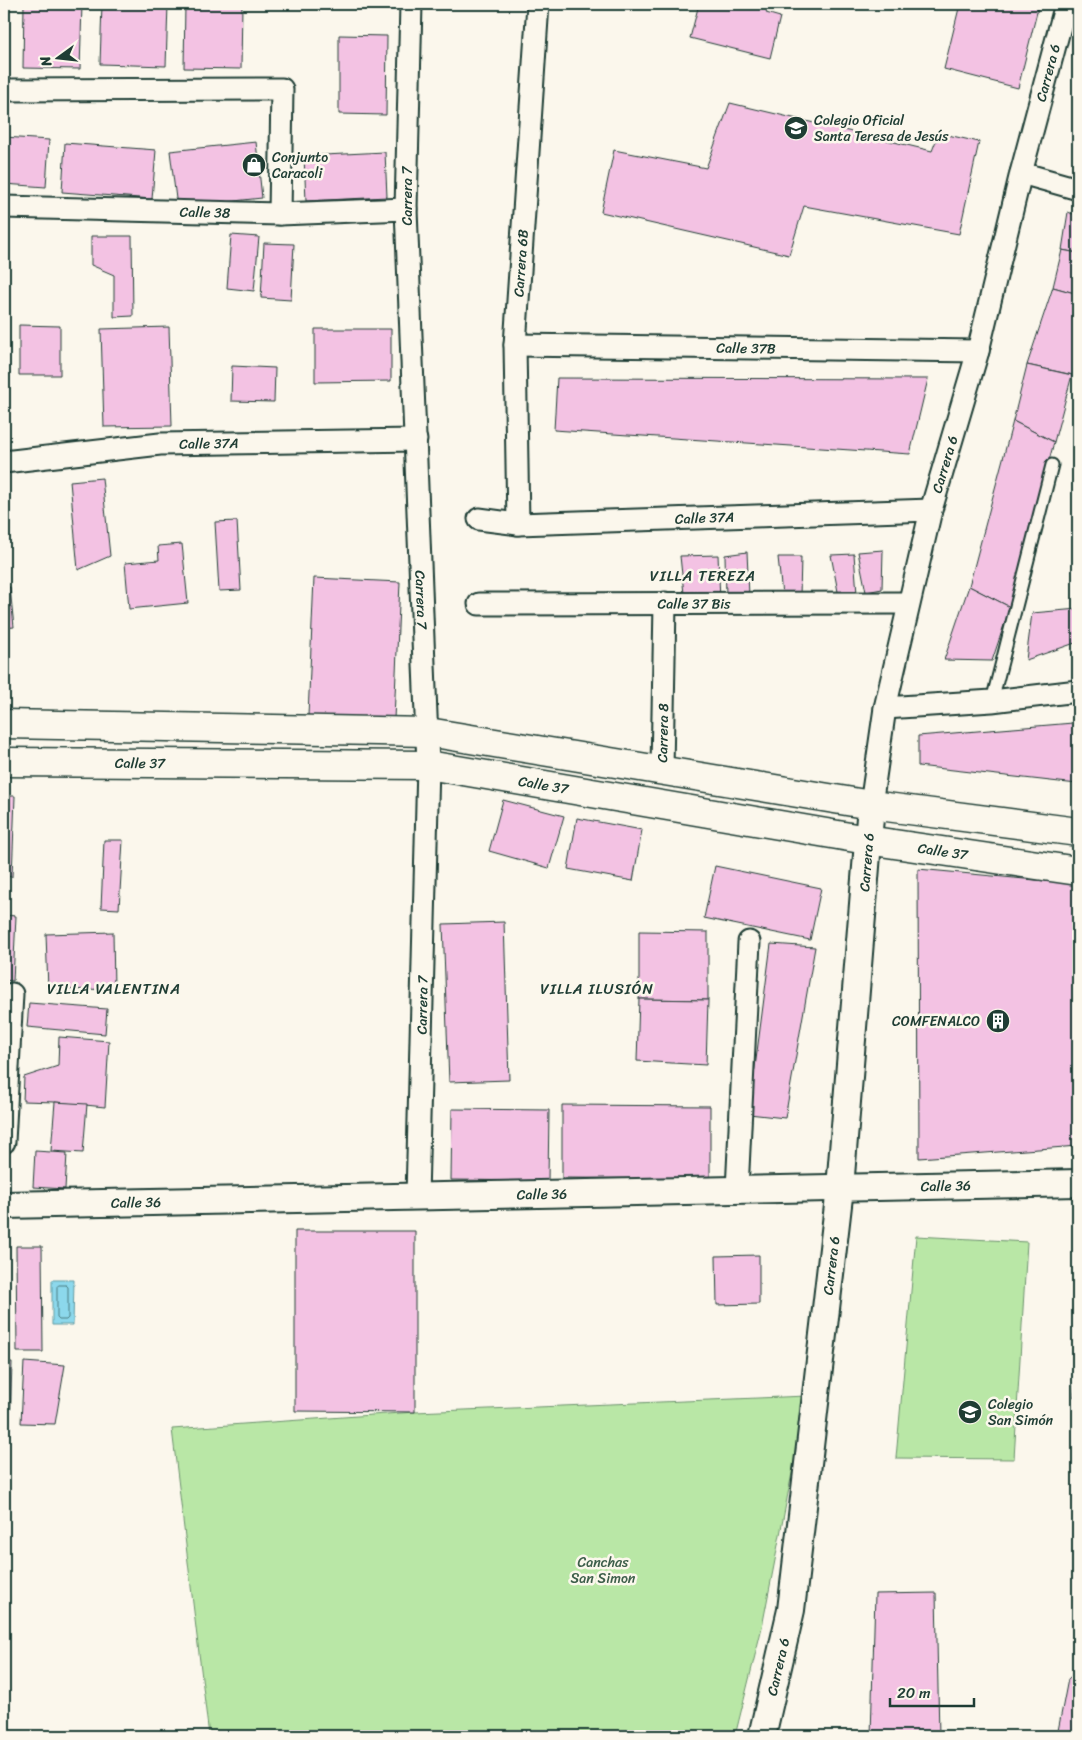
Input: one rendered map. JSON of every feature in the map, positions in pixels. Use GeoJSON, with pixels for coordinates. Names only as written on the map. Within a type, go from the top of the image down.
{"type":"FeatureCollection","features":[{"type":"Feature","properties":{"kind":"main road"},"geometry":{"type":"LineString","coordinates":[[4,724],[428,732],[662,769],[871,805],[1078,832]]}},
{"type":"Feature","properties":{"kind":"main road","name":"Calle 37"},"geometry":{"type":"LineString","coordinates":[[4,762],[428,765],[867,840],[1078,871]]}},
{"type":"Feature","properties":{"kind":"street","name":"Carrera 7"},"geometry":{"type":"LineString","coordinates":[[411,4],[406,209],[428,732],[417,1197]]}},
{"type":"Feature","properties":{"kind":"street","name":"Carrera 6B"},"geometry":{"type":"LineString","coordinates":[[518,524],[515,345],[538,4]]}},
{"type":"Feature","properties":{"kind":"street","name":"Carrera 6"},"geometry":{"type":"LineString","coordinates":[[762,1736],[791,1610],[840,1188],[867,840],[885,708],[931,510],[978,351],[1021,173],[1066,4]]}},
{"type":"Feature","properties":{"kind":"street"},"geometry":{"type":"LineString","coordinates":[[4,90],[282,89],[280,214]]}},
{"type":"Feature","properties":{"kind":"street"},"geometry":{"type":"LineString","coordinates":[[1021,173],[1078,189]]}},
{"type":"Feature","properties":{"kind":"street","name":"Calle 38"},"geometry":{"type":"LineString","coordinates":[[4,207],[280,214],[406,209]]}},
{"type":"Feature","properties":{"kind":"street","name":"Calle 37B"},"geometry":{"type":"LineString","coordinates":[[515,345],[978,351]]}},
{"type":"Feature","properties":{"kind":"street","name":"Calle 37A"},"geometry":{"type":"LineString","coordinates":[[4,462],[160,444],[416,440]]}},
{"type":"Feature","properties":{"kind":"street","name":"Calle 37A"},"geometry":{"type":"LineString","coordinates":[[478,519],[518,524],[931,510]]}},
{"type":"Feature","properties":{"kind":"street","name":"Carrera 8"},"geometry":{"type":"LineString","coordinates":[[662,769],[665,603]]}},
{"type":"Feature","properties":{"kind":"street","name":"Calle 37 Bis"},"geometry":{"type":"LineString","coordinates":[[479,604],[908,603]]}},
{"type":"Feature","properties":{"kind":"street"},"geometry":{"type":"LineString","coordinates":[[885,708],[992,702],[1078,692]]}},
{"type":"Feature","properties":{"kind":"street"},"geometry":{"type":"LineString","coordinates":[[737,1190],[749,942]]}},
{"type":"Feature","properties":{"kind":"street"},"geometry":{"type":"LineString","coordinates":[[4,1142],[12,994]]}},
{"type":"Feature","properties":{"kind":"street","name":"Calle 36"},"geometry":{"type":"LineString","coordinates":[[4,1205],[1078,1183]]}},
{"type":"Feature","properties":{"kind":"lane"},"geometry":{"type":"LineString","coordinates":[[992,702],[1052,465]]}},
{"type":"Feature","properties":{"kind":"green space"},"geometry":{"type":"Polygon","coordinates":[[[916,1236],[1027,1242],[1014,1459],[896,1458],[916,1236]]]}},
{"type":"Feature","properties":{"kind":"green space","name":"Canchas San Simon"},"geometry":{"type":"Polygon","coordinates":[[[807,1396],[762,1627],[735,1736],[209,1736],[172,1429],[415,1412],[807,1396]]]}},
{"type":"Feature","properties":{"kind":"water"},"geometry":{"type":"Polygon","coordinates":[[[52,1280],[74,1280],[73,1325],[52,1325],[52,1280]]]}},
{"type":"Feature","properties":{"kind":"building"},"geometry":{"type":"Polygon","coordinates":[[[24,4],[82,4],[80,69],[23,68],[24,4]]]}},
{"type":"Feature","properties":{"kind":"building"},"geometry":{"type":"Polygon","coordinates":[[[102,4],[168,4],[166,66],[100,64],[102,4]]]}},
{"type":"Feature","properties":{"kind":"building"},"geometry":{"type":"Polygon","coordinates":[[[185,4],[242,4],[241,69],[184,68],[185,4]]]}},
{"type":"Feature","properties":{"kind":"building"},"geometry":{"type":"Polygon","coordinates":[[[699,4],[768,4],[766,13],[780,17],[770,58],[690,38],[699,4]]]}},
{"type":"Feature","properties":{"kind":"building"},"geometry":{"type":"Polygon","coordinates":[[[960,4],[1039,4],[1018,88],[944,69],[960,4]]]}},
{"type":"Feature","properties":{"kind":"building"},"geometry":{"type":"Polygon","coordinates":[[[339,35],[387,36],[386,115],[339,114],[339,35]]]}},
{"type":"Feature","properties":{"kind":"building"},"geometry":{"type":"Polygon","coordinates":[[[730,103],[932,151],[939,133],[979,142],[959,234],[804,206],[789,255],[601,212],[614,150],[706,168],[730,103]]]}},
{"type":"Feature","properties":{"kind":"building"},"geometry":{"type":"Polygon","coordinates":[[[4,137],[49,140],[46,187],[4,184],[4,137]]]}},
{"type":"Feature","properties":{"kind":"building"},"geometry":{"type":"Polygon","coordinates":[[[256,142],[262,198],[177,207],[170,151],[256,142]]]}},
{"type":"Feature","properties":{"kind":"building"},"geometry":{"type":"Polygon","coordinates":[[[65,143],[156,150],[152,199],[62,192],[65,143]]]}},
{"type":"Feature","properties":{"kind":"building"},"geometry":{"type":"Polygon","coordinates":[[[385,152],[387,197],[306,201],[304,156],[385,152]]]}},
{"type":"Feature","properties":{"kind":"building"},"geometry":{"type":"Polygon","coordinates":[[[1068,212],[1078,216],[1078,253],[1062,250],[1068,212]]]}},
{"type":"Feature","properties":{"kind":"building"},"geometry":{"type":"Polygon","coordinates":[[[231,235],[259,237],[254,291],[227,288],[231,235]]]}},
{"type":"Feature","properties":{"kind":"building"},"geometry":{"type":"Polygon","coordinates":[[[91,236],[132,236],[133,316],[114,317],[114,275],[91,265],[91,236]]]}},
{"type":"Feature","properties":{"kind":"building"},"geometry":{"type":"Polygon","coordinates":[[[264,243],[294,244],[291,300],[261,298],[264,243]]]}},
{"type":"Feature","properties":{"kind":"building"},"geometry":{"type":"Polygon","coordinates":[[[1062,250],[1078,253],[1078,294],[1053,287],[1062,250]]]}},
{"type":"Feature","properties":{"kind":"building"},"geometry":{"type":"Polygon","coordinates":[[[1053,287],[1078,294],[1078,376],[1027,365],[1053,287]]]}},
{"type":"Feature","properties":{"kind":"building"},"geometry":{"type":"Polygon","coordinates":[[[19,325],[60,326],[60,375],[19,375],[19,325]]]}},
{"type":"Feature","properties":{"kind":"building"},"geometry":{"type":"Polygon","coordinates":[[[169,327],[172,426],[104,427],[101,329],[169,327]]]}},
{"type":"Feature","properties":{"kind":"building"},"geometry":{"type":"Polygon","coordinates":[[[315,329],[391,329],[391,381],[315,382],[315,329]]]}},
{"type":"Feature","properties":{"kind":"building"},"geometry":{"type":"Polygon","coordinates":[[[1027,365],[1072,375],[1054,442],[1013,421],[1027,365]]]}},
{"type":"Feature","properties":{"kind":"building"},"geometry":{"type":"Polygon","coordinates":[[[232,366],[275,368],[274,402],[231,401],[232,366]]]}},
{"type":"Feature","properties":{"kind":"building"},"geometry":{"type":"Polygon","coordinates":[[[557,378],[928,379],[910,454],[554,430],[557,378]]]}},
{"type":"Feature","properties":{"kind":"building"},"geometry":{"type":"Polygon","coordinates":[[[1013,421],[1054,442],[1010,607],[969,586],[1013,421]]]}},
{"type":"Feature","properties":{"kind":"building"},"geometry":{"type":"Polygon","coordinates":[[[102,478],[110,556],[78,570],[70,481],[102,478]]]}},
{"type":"Feature","properties":{"kind":"building"},"geometry":{"type":"Polygon","coordinates":[[[237,521],[241,590],[219,591],[215,522],[237,521]]]}},
{"type":"Feature","properties":{"kind":"building"},"geometry":{"type":"Polygon","coordinates":[[[182,544],[188,603],[129,609],[125,563],[159,560],[158,546],[182,544]]]}},
{"type":"Feature","properties":{"kind":"building"},"geometry":{"type":"Polygon","coordinates":[[[883,550],[882,589],[866,592],[858,552],[883,550]]]}},
{"type":"Feature","properties":{"kind":"building"},"geometry":{"type":"Polygon","coordinates":[[[747,552],[749,596],[726,595],[725,555],[747,552]]]}},
{"type":"Feature","properties":{"kind":"building"},"geometry":{"type":"Polygon","coordinates":[[[854,554],[857,594],[839,597],[831,555],[854,554]]]}},
{"type":"Feature","properties":{"kind":"building"},"geometry":{"type":"Polygon","coordinates":[[[718,555],[720,600],[685,603],[680,556],[718,555]]]}},
{"type":"Feature","properties":{"kind":"building"},"geometry":{"type":"Polygon","coordinates":[[[778,557],[801,557],[800,596],[782,595],[778,557]]]}},
{"type":"Feature","properties":{"kind":"building"},"geometry":{"type":"Polygon","coordinates":[[[314,578],[400,582],[394,719],[308,716],[314,578]]]}},
{"type":"Feature","properties":{"kind":"building"},"geometry":{"type":"Polygon","coordinates":[[[969,586],[1010,607],[992,661],[944,660],[969,586]]]}},
{"type":"Feature","properties":{"kind":"building"},"geometry":{"type":"Polygon","coordinates":[[[10,587],[14,627],[4,628],[4,588],[10,587]]]}},
{"type":"Feature","properties":{"kind":"building"},"geometry":{"type":"Polygon","coordinates":[[[1078,609],[1078,642],[1026,660],[1032,613],[1078,609]]]}},
{"type":"Feature","properties":{"kind":"building"},"geometry":{"type":"Polygon","coordinates":[[[1073,723],[1077,784],[918,766],[918,736],[1073,723]]]}},
{"type":"Feature","properties":{"kind":"building"},"geometry":{"type":"Polygon","coordinates":[[[4,796],[15,796],[12,877],[4,876],[4,796]]]}},
{"type":"Feature","properties":{"kind":"building"},"geometry":{"type":"Polygon","coordinates":[[[503,800],[564,816],[549,868],[489,851],[503,800]]]}},
{"type":"Feature","properties":{"kind":"building"},"geometry":{"type":"Polygon","coordinates":[[[577,818],[642,830],[633,881],[568,869],[577,818]]]}},
{"type":"Feature","properties":{"kind":"building"},"geometry":{"type":"Polygon","coordinates":[[[104,840],[123,840],[119,909],[101,908],[104,840]]]}},
{"type":"Feature","properties":{"kind":"building"},"geometry":{"type":"Polygon","coordinates":[[[715,866],[821,888],[810,940],[704,918],[715,866]]]}},
{"type":"Feature","properties":{"kind":"building","name":"COMFENALCO"},"geometry":{"type":"Polygon","coordinates":[[[918,869],[1078,884],[1078,1146],[919,1158],[918,869]]]}},
{"type":"Feature","properties":{"kind":"building"},"geometry":{"type":"Polygon","coordinates":[[[4,915],[16,916],[13,981],[4,980],[4,915]]]}},
{"type":"Feature","properties":{"kind":"building"},"geometry":{"type":"Polygon","coordinates":[[[504,922],[509,1080],[449,1082],[443,924],[504,922]]]}},
{"type":"Feature","properties":{"kind":"building"},"geometry":{"type":"Polygon","coordinates":[[[639,931],[708,932],[708,1000],[639,999],[639,931]]]}},
{"type":"Feature","properties":{"kind":"building"},"geometry":{"type":"Polygon","coordinates":[[[113,932],[114,989],[48,990],[46,934],[113,932]]]}},
{"type":"Feature","properties":{"kind":"building"},"geometry":{"type":"Polygon","coordinates":[[[771,944],[815,947],[785,1118],[749,1114],[771,944]]]}},
{"type":"Feature","properties":{"kind":"building"},"geometry":{"type":"Polygon","coordinates":[[[639,999],[708,1000],[706,1065],[637,1061],[639,999]]]}},
{"type":"Feature","properties":{"kind":"building"},"geometry":{"type":"Polygon","coordinates":[[[29,1003],[107,1009],[105,1034],[27,1027],[29,1003]]]}},
{"type":"Feature","properties":{"kind":"building"},"geometry":{"type":"Polygon","coordinates":[[[59,1037],[109,1041],[105,1107],[23,1101],[24,1077],[58,1066],[59,1037]]]}},
{"type":"Feature","properties":{"kind":"building"},"geometry":{"type":"Polygon","coordinates":[[[55,1102],[87,1104],[83,1153],[51,1151],[55,1102]]]}},
{"type":"Feature","properties":{"kind":"building"},"geometry":{"type":"Polygon","coordinates":[[[562,1105],[710,1106],[710,1179],[562,1178],[562,1105]]]}},
{"type":"Feature","properties":{"kind":"building"},"geometry":{"type":"Polygon","coordinates":[[[452,1109],[549,1110],[548,1181],[451,1180],[452,1109]]]}},
{"type":"Feature","properties":{"kind":"building"},"geometry":{"type":"Polygon","coordinates":[[[35,1151],[67,1153],[65,1189],[33,1187],[35,1151]]]}},
{"type":"Feature","properties":{"kind":"building"},"geometry":{"type":"Polygon","coordinates":[[[295,1231],[415,1231],[415,1412],[295,1411],[295,1231]]]}},
{"type":"Feature","properties":{"kind":"building"},"geometry":{"type":"Polygon","coordinates":[[[16,1246],[42,1246],[43,1352],[17,1352],[16,1246]]]}},
{"type":"Feature","properties":{"kind":"building"},"geometry":{"type":"Polygon","coordinates":[[[759,1255],[759,1304],[717,1305],[716,1256],[759,1255]]]}},
{"type":"Feature","properties":{"kind":"building"},"geometry":{"type":"Polygon","coordinates":[[[1078,1346],[1078,1397],[1074,1397],[1078,1346]]]}},
{"type":"Feature","properties":{"kind":"building"},"geometry":{"type":"Polygon","coordinates":[[[4,1362],[12,1362],[10,1428],[4,1428],[4,1362]]]}},
{"type":"Feature","properties":{"kind":"building"},"geometry":{"type":"Polygon","coordinates":[[[24,1362],[65,1365],[55,1424],[21,1423],[24,1362]]]}},
{"type":"Feature","properties":{"kind":"building"},"geometry":{"type":"Polygon","coordinates":[[[936,1593],[939,1736],[871,1736],[875,1594],[936,1593]]]}},
{"type":"Feature","properties":{"kind":"building"},"geometry":{"type":"Polygon","coordinates":[[[1078,1670],[1078,1736],[1057,1736],[1068,1679],[1078,1670]]]}},
{"type":"Feature","properties":{"kind":"place","name":"Colegio Oficial Santa Teresa de Jesús"},"geometry":{"type":"Point","coordinates":[796,128]}},
{"type":"Feature","properties":{"kind":"place","name":"Conjunto Caracoli"},"geometry":{"type":"Point","coordinates":[254,165]}},
{"type":"Feature","properties":{"kind":"place","name":"COMFENALCO"},"geometry":{"type":"Point","coordinates":[998,1021]}},
{"type":"Feature","properties":{"kind":"place","name":"Colegio San Simón"},"geometry":{"type":"Point","coordinates":[970,1412]}},
{"type":"Feature","properties":{"kind":"district","name":"VILLA TEREZA"},"geometry":{"type":"Point","coordinates":[703,576]}},
{"type":"Feature","properties":{"kind":"district","name":"VILLA VALENTINA"},"geometry":{"type":"Point","coordinates":[114,989]}},
{"type":"Feature","properties":{"kind":"district","name":"VILLA ILUSIÓN"},"geometry":{"type":"Point","coordinates":[597,989]}}]}
